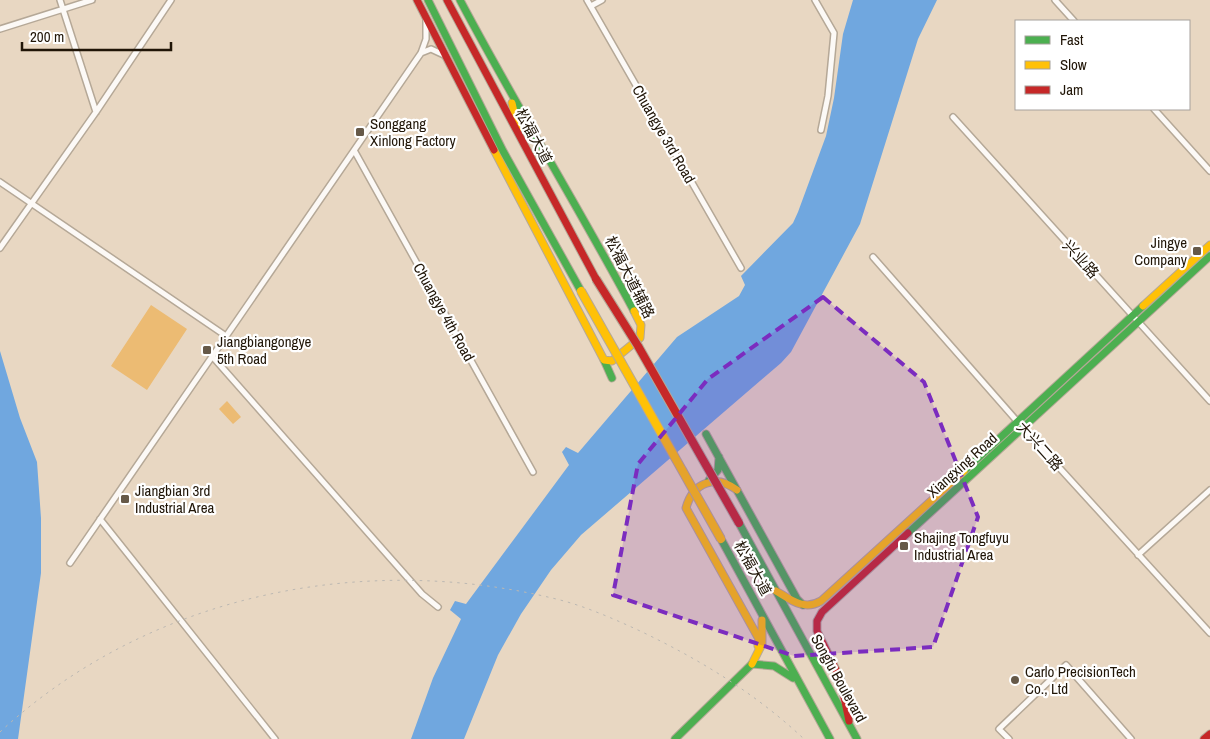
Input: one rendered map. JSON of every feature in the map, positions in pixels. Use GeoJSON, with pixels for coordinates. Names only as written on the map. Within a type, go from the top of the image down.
{"type":"FeatureCollection","features":[{"type":"Feature","properties":{"kind":"main road"},"geometry":{"type":"LineString","coordinates":[[417,0],[444,56],[612,378]]}},
{"type":"Feature","properties":{"kind":"main road"},"geometry":{"type":"LineString","coordinates":[[428,0],[503,151]]}},
{"type":"Feature","properties":{"kind":"main road","name":"松福大道"},"geometry":{"type":"LineString","coordinates":[[447,0],[520,140],[596,279],[638,346],[738,523]]}},
{"type":"Feature","properties":{"kind":"main road","name":"松福大道辅路"},"geometry":{"type":"LineString","coordinates":[[461,2],[510,95],[592,232],[641,325],[640,338],[612,361],[604,360]]}},
{"type":"Feature","properties":{"kind":"main road"},"geometry":{"type":"LineString","coordinates":[[510,95],[520,140]]}},
{"type":"Feature","properties":{"kind":"main road"},"geometry":{"type":"LineString","coordinates":[[477,119],[503,151]]}},
{"type":"Feature","properties":{"kind":"main road","name":"松福大道"},"geometry":{"type":"LineString","coordinates":[[503,151],[760,610],[763,630],[762,644],[752,664]]}},
{"type":"Feature","properties":{"kind":"main road","name":"Xiangxing Road"},"geometry":{"type":"LineString","coordinates":[[1135,320],[1210,245]]}},
{"type":"Feature","properties":{"kind":"main road","name":"Xiangxing Road"},"geometry":{"type":"LineString","coordinates":[[806,607],[816,605],[822,601],[1135,320],[1210,256]]}},
{"type":"Feature","properties":{"kind":"main road","name":"Xiangxing Road"},"geometry":{"type":"LineString","coordinates":[[850,726],[840,678],[817,631],[819,617],[1020,425]]}},
{"type":"Feature","properties":{"kind":"main road"},"geometry":{"type":"LineString","coordinates":[[706,434],[797,598],[806,607]]}},
{"type":"Feature","properties":{"kind":"main road"},"geometry":{"type":"LineString","coordinates":[[719,457],[718,470],[689,498],[688,513],[759,639],[758,654]]}},
{"type":"Feature","properties":{"kind":"main road"},"geometry":{"type":"LineString","coordinates":[[705,483],[718,479],[725,480],[737,490]]}},
{"type":"Feature","properties":{"kind":"main road","name":"Songfu Boulevard"},"geometry":{"type":"LineString","coordinates":[[738,523],[857,739]]}},
{"type":"Feature","properties":{"kind":"main road"},"geometry":{"type":"LineString","coordinates":[[776,591],[806,607]]}},
{"type":"Feature","properties":{"kind":"main road"},"geometry":{"type":"LineString","coordinates":[[760,610],[830,739]]}},
{"type":"Feature","properties":{"kind":"main road"},"geometry":{"type":"LineString","coordinates":[[674,739],[752,664],[766,663],[781,668],[798,682]]}},
{"type":"Feature","properties":{"kind":"main road"},"geometry":{"type":"LineString","coordinates":[[1204,739],[1210,734]]}},
{"type":"Feature","properties":{"kind":"street"},"geometry":{"type":"LineString","coordinates":[[60,0],[96,112]]}},
{"type":"Feature","properties":{"kind":"street"},"geometry":{"type":"LineString","coordinates":[[0,29],[92,0]]}},
{"type":"Feature","properties":{"kind":"street"},"geometry":{"type":"LineString","coordinates":[[0,248],[96,112],[171,0]]}},
{"type":"Feature","properties":{"kind":"street","name":"Chuangye 3rd Road"},"geometry":{"type":"LineString","coordinates":[[587,0],[741,268]]}},
{"type":"Feature","properties":{"kind":"street"},"geometry":{"type":"LineString","coordinates":[[591,6],[602,0]]}},
{"type":"Feature","properties":{"kind":"street"},"geometry":{"type":"LineString","coordinates":[[815,0],[834,33],[828,96],[821,130]]}},
{"type":"Feature","properties":{"kind":"street"},"geometry":{"type":"LineString","coordinates":[[1055,0],[1073,20]]}},
{"type":"Feature","properties":{"kind":"street"},"geometry":{"type":"LineString","coordinates":[[70,563],[355,152],[421,52],[426,39],[426,19]]}},
{"type":"Feature","properties":{"kind":"street"},"geometry":{"type":"LineString","coordinates":[[421,52],[431,49],[444,56]]}},
{"type":"Feature","properties":{"kind":"street"},"geometry":{"type":"LineString","coordinates":[[1155,110],[1210,171]]}},
{"type":"Feature","properties":{"kind":"street","name":"兴业路"},"geometry":{"type":"LineString","coordinates":[[953,117],[1135,320],[1210,400]]}},
{"type":"Feature","properties":{"kind":"street","name":"Chuangye 4th Road"},"geometry":{"type":"LineString","coordinates":[[355,152],[533,472]]}},
{"type":"Feature","properties":{"kind":"street"},"geometry":{"type":"LineString","coordinates":[[0,182],[226,336]]}},
{"type":"Feature","properties":{"kind":"street","name":"大兴二路"},"geometry":{"type":"LineString","coordinates":[[873,257],[1020,425],[1210,634]]}},
{"type":"Feature","properties":{"kind":"street"},"geometry":{"type":"LineString","coordinates":[[212,356],[422,594],[438,607]]}},
{"type":"Feature","properties":{"kind":"street"},"geometry":{"type":"LineString","coordinates":[[1138,555],[1210,490]]}},
{"type":"Feature","properties":{"kind":"street"},"geometry":{"type":"LineString","coordinates":[[100,519],[276,739]]}},
{"type":"Feature","properties":{"kind":"street"},"geometry":{"type":"LineString","coordinates":[[1008,739],[999,729],[1066,665],[1131,739]]}},
{"type":"Feature","properties":{"kind":"highlighted area"},"geometry":{"type":"Polygon","coordinates":[[[823,297],[924,382],[978,517],[933,647],[794,656],[613,595],[638,464],[708,379],[823,297]]]}},
{"type":"Feature","properties":{"kind":"shaded area"},"geometry":{"type":"Polygon","coordinates":[[[151,305],[187,329],[147,390],[111,366],[151,305]]]}},
{"type":"Feature","properties":{"kind":"shaded area"},"geometry":{"type":"Polygon","coordinates":[[[227,401],[241,417],[233,424],[219,409],[227,401]]]}},
{"type":"Feature","properties":{"kind":"water"},"geometry":{"type":"Polygon","coordinates":[[[853,0],[937,0],[918,39],[860,224],[791,352],[781,363],[581,535],[551,570],[521,614],[498,655],[464,739],[411,739],[433,678],[461,619],[450,610],[455,601],[466,604],[569,465],[562,452],[566,447],[578,453],[677,337],[739,296],[745,285],[741,276],[793,223],[826,136],[834,98],[843,34],[853,0]]]}},
{"type":"Feature","properties":{"kind":"water"},"geometry":{"type":"Polygon","coordinates":[[[0,351],[20,418],[37,462],[41,518],[41,573],[18,739],[0,739],[0,351]]]}},
{"type":"Feature","properties":{"kind":"railway"},"geometry":{"type":"LineString","coordinates":[[0,732],[59,684],[124,646],[193,616],[265,595],[339,583],[414,580],[490,586],[564,601],[601,614],[661,641],[726,678],[766,707],[804,739]]}},
{"type":"Feature","properties":{"kind":"traffic: fast"},"geometry":{"type":"LineString","coordinates":[[428,0],[503,151],[581,291]]}},
{"type":"Feature","properties":{"kind":"traffic: fast"},"geometry":{"type":"LineString","coordinates":[[460,0],[634,311]]}},
{"type":"Feature","properties":{"kind":"traffic: fast"},"geometry":{"type":"LineString","coordinates":[[908,533],[1210,256]]}},
{"type":"Feature","properties":{"kind":"traffic: fast"},"geometry":{"type":"LineString","coordinates":[[964,471],[1143,306]]}},
{"type":"Feature","properties":{"kind":"traffic: fast"},"geometry":{"type":"LineString","coordinates":[[604,360],[612,378]]}},
{"type":"Feature","properties":{"kind":"traffic: fast"},"geometry":{"type":"LineString","coordinates":[[706,434],[797,599],[803,605]]}},
{"type":"Feature","properties":{"kind":"traffic: fast"},"geometry":{"type":"LineString","coordinates":[[709,480],[718,470],[719,457]]}},
{"type":"Feature","properties":{"kind":"traffic: fast"},"geometry":{"type":"LineString","coordinates":[[739,523],[857,739]]}},
{"type":"Feature","properties":{"kind":"traffic: fast"},"geometry":{"type":"LineString","coordinates":[[721,539],[830,739]]}},
{"type":"Feature","properties":{"kind":"traffic: fast"},"geometry":{"type":"LineString","coordinates":[[675,739],[752,664]]}},
{"type":"Feature","properties":{"kind":"traffic: fast"},"geometry":{"type":"LineString","coordinates":[[752,664],[774,666],[793,678]]}},
{"type":"Feature","properties":{"kind":"traffic: slow"},"geometry":{"type":"LineString","coordinates":[[512,103],[518,129]]}},
{"type":"Feature","properties":{"kind":"traffic: slow"},"geometry":{"type":"LineString","coordinates":[[494,150],[604,360],[612,361],[640,338],[641,325],[634,311]]}},
{"type":"Feature","properties":{"kind":"traffic: slow"},"geometry":{"type":"LineString","coordinates":[[1143,306],[1210,245]]}},
{"type":"Feature","properties":{"kind":"traffic: slow"},"geometry":{"type":"LineString","coordinates":[[581,291],[721,539]]}},
{"type":"Feature","properties":{"kind":"traffic: slow"},"geometry":{"type":"LineString","coordinates":[[776,591],[792,601],[803,605],[815,604],[821,601],[964,471]]}},
{"type":"Feature","properties":{"kind":"traffic: slow"},"geometry":{"type":"LineString","coordinates":[[737,490],[721,482],[706,483],[694,492],[686,508],[759,639],[758,646]]}},
{"type":"Feature","properties":{"kind":"traffic: slow"},"geometry":{"type":"LineString","coordinates":[[752,664],[762,644],[762,620]]}},
{"type":"Feature","properties":{"kind":"traffic: jam"},"geometry":{"type":"LineString","coordinates":[[417,0],[494,150]]}},
{"type":"Feature","properties":{"kind":"traffic: jam"},"geometry":{"type":"LineString","coordinates":[[447,0],[596,279]]}},
{"type":"Feature","properties":{"kind":"traffic: jam"},"geometry":{"type":"LineString","coordinates":[[596,279],[638,346],[739,523]]}},
{"type":"Feature","properties":{"kind":"traffic: jam"},"geometry":{"type":"LineString","coordinates":[[849,721],[840,678],[817,631],[817,621],[822,612],[908,533]]}},
{"type":"Feature","properties":{"kind":"traffic: jam"},"geometry":{"type":"LineString","coordinates":[[1204,739],[1210,734]]}},
{"type":"Feature","properties":{"kind":"place","name":"Songgang Xinlong Factory"},"geometry":{"type":"Point","coordinates":[360,132]}},
{"type":"Feature","properties":{"kind":"place","name":"Jingye Company"},"geometry":{"type":"Point","coordinates":[1197,251]}},
{"type":"Feature","properties":{"kind":"place","name":"Jiangbiangongye 5th Road"},"geometry":{"type":"Point","coordinates":[207,350]}},
{"type":"Feature","properties":{"kind":"place","name":"Jiangbian 3rd Industrial Area"},"geometry":{"type":"Point","coordinates":[125,499]}},
{"type":"Feature","properties":{"kind":"place","name":"Shajing Tongfuyu Industrial Area"},"geometry":{"type":"Point","coordinates":[904,546]}},
{"type":"Feature","properties":{"kind":"place","name":"Carlo PrecisionTech Co., Ltd"},"geometry":{"type":"Point","coordinates":[1015,680]}}]}
